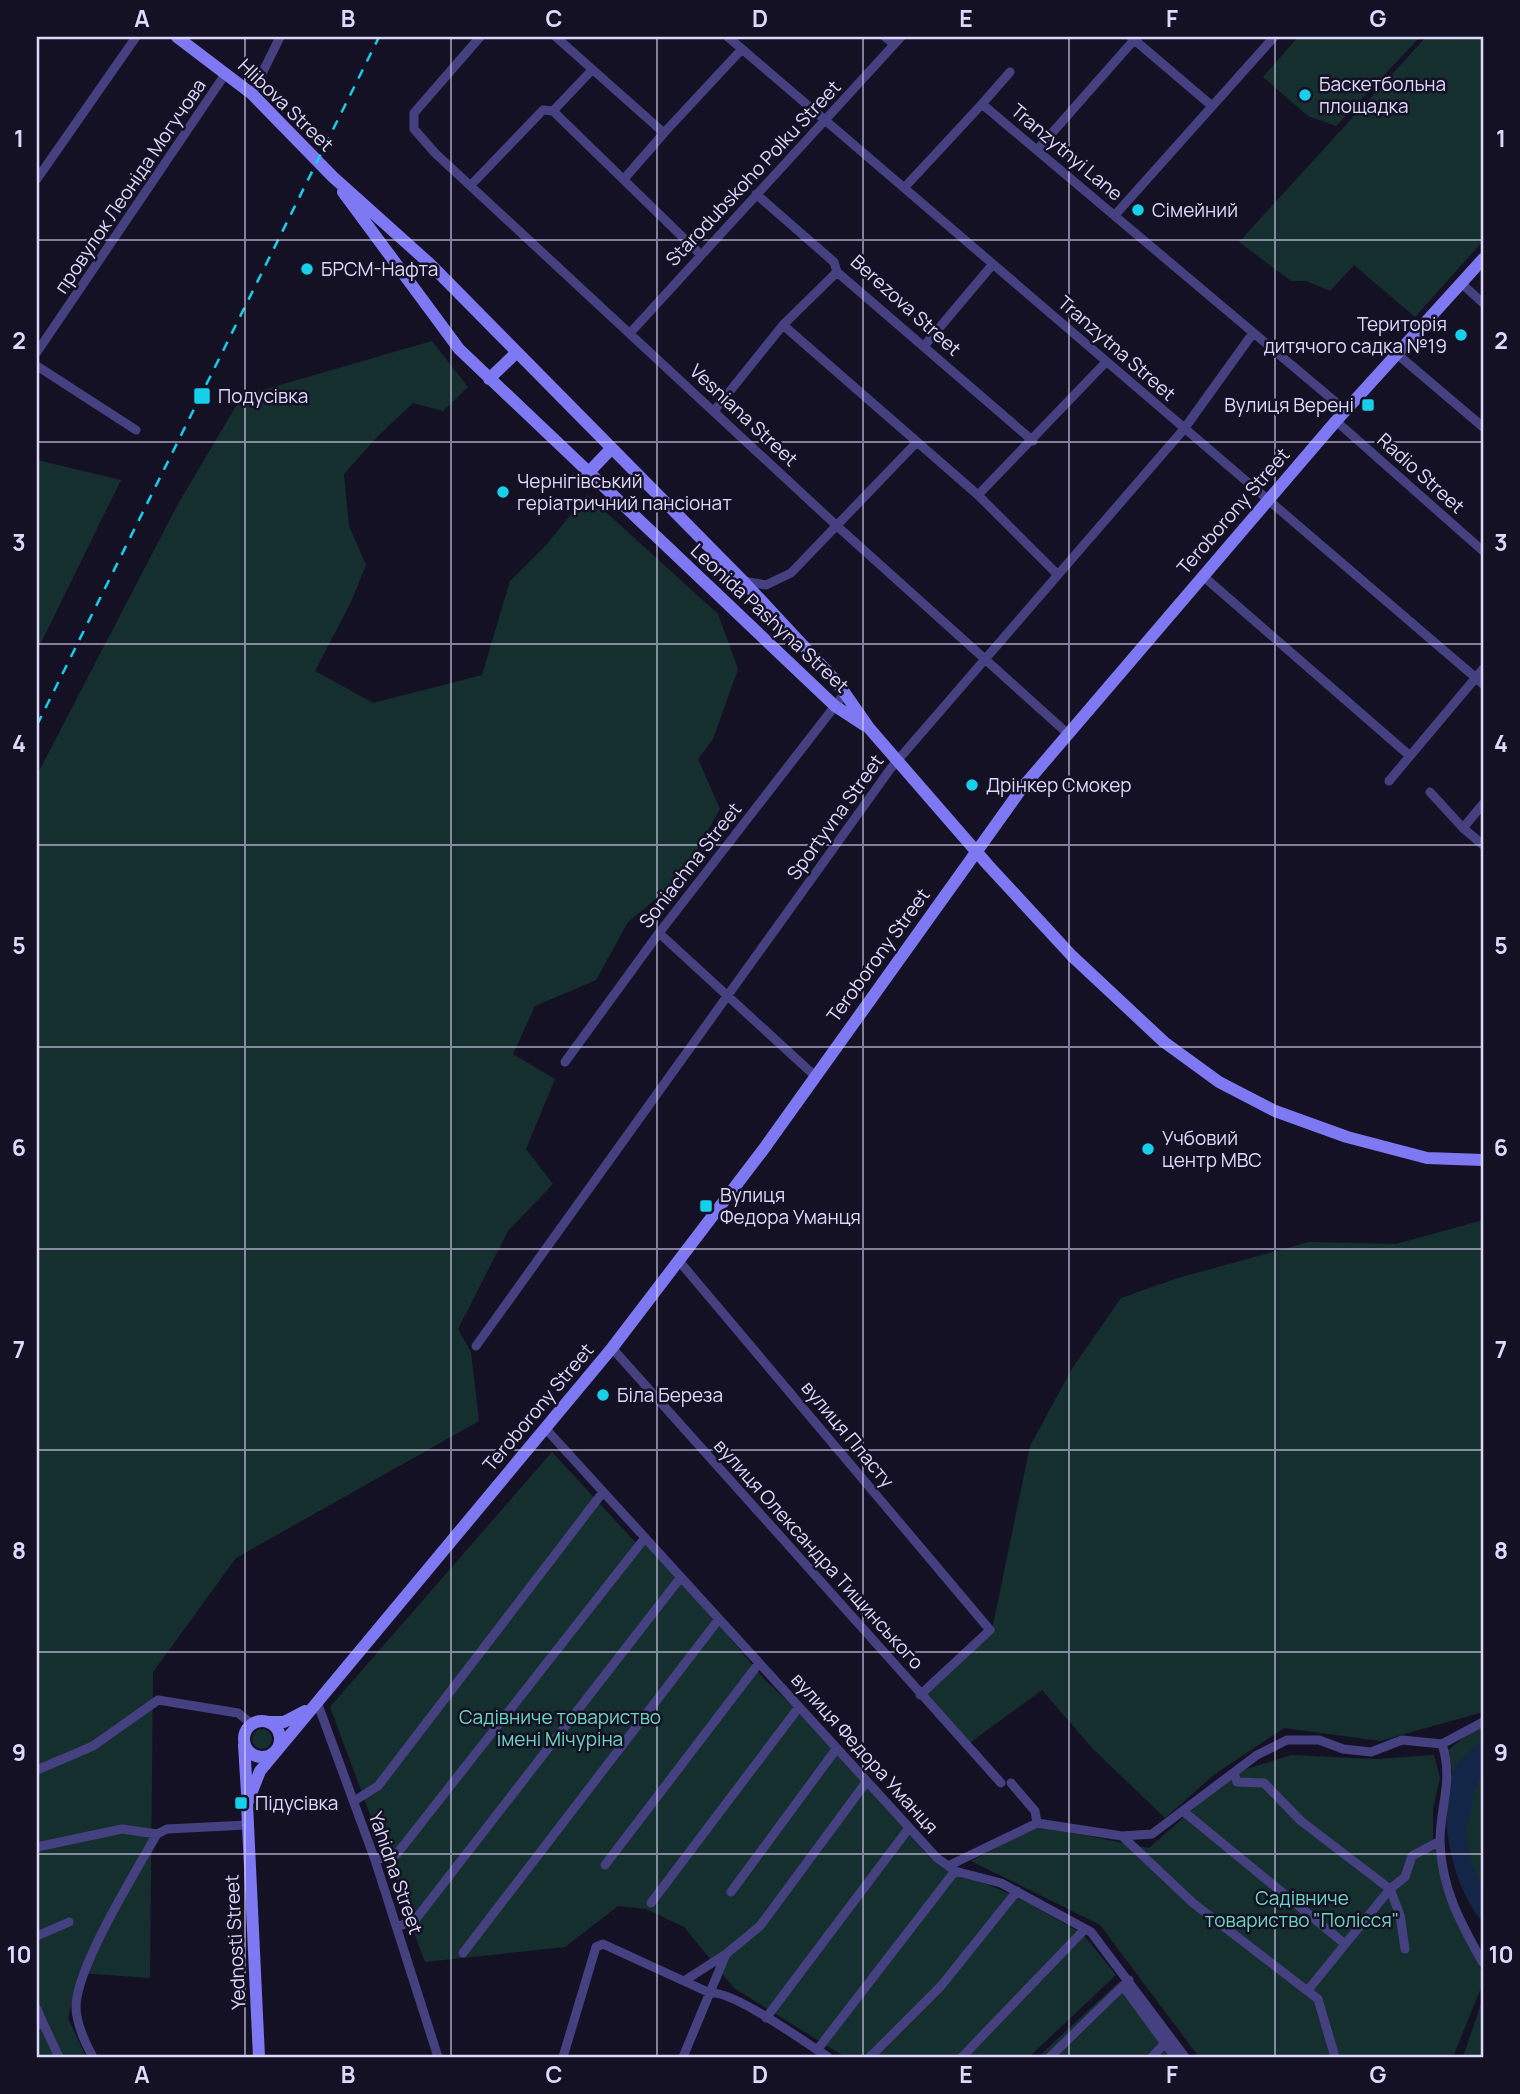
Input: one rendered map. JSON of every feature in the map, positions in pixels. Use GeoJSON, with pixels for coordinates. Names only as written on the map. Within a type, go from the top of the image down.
{"type":"FeatureCollection","features":[{"type":"Feature","properties":{"kind":"main road","name":"Hlibova Street"},"geometry":{"type":"LineString","coordinates":[[177,37],[252,94],[333,177]]}},
{"type":"Feature","properties":{"kind":"main road","name":"Leonida Pashyna Street"},"geometry":{"type":"LineString","coordinates":[[333,177],[430,264],[743,581],[845,693],[869,728]]}},
{"type":"Feature","properties":{"kind":"main road","name":"Leonida Pashyna Street"},"geometry":{"type":"LineString","coordinates":[[333,177],[431,316],[458,349],[835,706],[869,728]]}},
{"type":"Feature","properties":{"kind":"main road","name":"Teroborony Street"},"geometry":{"type":"LineString","coordinates":[[321,1697],[612,1348],[816,1076],[975,851],[1067,733],[1345,410],[1483,259]]}},
{"type":"Feature","properties":{"kind":"main road"},"geometry":{"type":"LineString","coordinates":[[489,379],[516,353]]}},
{"type":"Feature","properties":{"kind":"main road"},"geometry":{"type":"LineString","coordinates":[[587,474],[611,449]]}},
{"type":"Feature","properties":{"kind":"main road"},"geometry":{"type":"LineString","coordinates":[[869,728],[975,851],[1072,956],[1164,1042],[1219,1082],[1275,1111],[1348,1137],[1427,1158],[1483,1160]]}},
{"type":"Feature","properties":{"kind":"main road"},"geometry":{"type":"LineString","coordinates":[[247,1804],[244,1744],[246,1731],[252,1724],[290,1720],[321,1697]]}},
{"type":"Feature","properties":{"kind":"main road","name":"Yednosti Street"},"geometry":{"type":"LineString","coordinates":[[259,2057],[247,1804],[255,1778],[321,1697]]}},
{"type":"Feature","properties":{"kind":"main road"},"geometry":{"type":"LineString","coordinates":[[244,1744],[255,1756],[264,1757],[275,1752],[280,1735],[268,1722]]}},
{"type":"Feature","properties":{"kind":"street"},"geometry":{"type":"LineString","coordinates":[[37,180],[136,37]]}},
{"type":"Feature","properties":{"kind":"street"},"geometry":{"type":"LineString","coordinates":[[252,94],[280,37]]}},
{"type":"Feature","properties":{"kind":"street","name":"Vesniana Street"},"geometry":{"type":"LineString","coordinates":[[480,37],[414,113],[414,129],[471,186],[837,526],[982,660],[1067,733]]}},
{"type":"Feature","properties":{"kind":"street"},"geometry":{"type":"LineString","coordinates":[[556,37],[664,133],[661,137]]}},
{"type":"Feature","properties":{"kind":"street","name":"Tranzytna Street"},"geometry":{"type":"LineString","coordinates":[[728,37],[1480,680]]}},
{"type":"Feature","properties":{"kind":"street"},"geometry":{"type":"LineString","coordinates":[[885,37],[897,41]]}},
{"type":"Feature","properties":{"kind":"street"},"geometry":{"type":"LineString","coordinates":[[1115,215],[1274,37]]}},
{"type":"Feature","properties":{"kind":"street"},"geometry":{"type":"LineString","coordinates":[[1037,150],[1132,38],[1212,107]]}},
{"type":"Feature","properties":{"kind":"street","name":"Starodubskoho Polku Street"},"geometry":{"type":"LineString","coordinates":[[631,332],[897,41]]}},
{"type":"Feature","properties":{"kind":"street"},"geometry":{"type":"LineString","coordinates":[[624,179],[742,49]]}},
{"type":"Feature","properties":{"kind":"street"},"geometry":{"type":"LineString","coordinates":[[554,111],[592,69]]}},
{"type":"Feature","properties":{"kind":"street"},"geometry":{"type":"LineString","coordinates":[[982,104],[1010,72]]}},
{"type":"Feature","properties":{"kind":"street","name":"провулок Леоніда Могучова"},"geometry":{"type":"LineString","coordinates":[[37,352],[226,73]]}},
{"type":"Feature","properties":{"kind":"street","name":"Tranzytnyi Lane"},"geometry":{"type":"LineString","coordinates":[[904,188],[982,104],[1345,410]]}},
{"type":"Feature","properties":{"kind":"street"},"geometry":{"type":"LineString","coordinates":[[471,186],[543,110],[554,111],[701,255]]}},
{"type":"Feature","properties":{"kind":"street","name":"Berezova Street"},"geometry":{"type":"LineString","coordinates":[[757,194],[834,262],[837,272],[1033,441]]}},
{"type":"Feature","properties":{"kind":"street"},"geometry":{"type":"LineString","coordinates":[[923,346],[993,264]]}},
{"type":"Feature","properties":{"kind":"street"},"geometry":{"type":"LineString","coordinates":[[714,411],[783,325],[837,272]]}},
{"type":"Feature","properties":{"kind":"street"},"geometry":{"type":"LineString","coordinates":[[1461,284],[1483,303]]}},
{"type":"Feature","properties":{"kind":"street"},"geometry":{"type":"LineString","coordinates":[[783,325],[978,495],[1057,574]]}},
{"type":"Feature","properties":{"kind":"street","name":"Sportyvna Street"},"geometry":{"type":"LineString","coordinates":[[476,1346],[898,760],[1184,429],[1253,333]]}},
{"type":"Feature","properties":{"kind":"street"},"geometry":{"type":"LineString","coordinates":[[1397,354],[1483,428]]}},
{"type":"Feature","properties":{"kind":"street"},"geometry":{"type":"LineString","coordinates":[[978,495],[1107,362]]}},
{"type":"Feature","properties":{"kind":"street"},"geometry":{"type":"LineString","coordinates":[[37,366],[136,430]]}},
{"type":"Feature","properties":{"kind":"street","name":"Radio Street"},"geometry":{"type":"LineString","coordinates":[[1336,421],[1483,551]]}},
{"type":"Feature","properties":{"kind":"street"},"geometry":{"type":"LineString","coordinates":[[743,581],[766,585],[791,573],[916,443]]}},
{"type":"Feature","properties":{"kind":"street"},"geometry":{"type":"LineString","coordinates":[[1203,576],[1410,756]]}},
{"type":"Feature","properties":{"kind":"street"},"geometry":{"type":"LineString","coordinates":[[1389,781],[1480,680],[1483,669]]}},
{"type":"Feature","properties":{"kind":"street","name":"Soniachna Street"},"geometry":{"type":"LineString","coordinates":[[565,1062],[659,933],[845,693]]}},
{"type":"Feature","properties":{"kind":"street"},"geometry":{"type":"LineString","coordinates":[[1430,792],[1463,828],[1483,845]]}},
{"type":"Feature","properties":{"kind":"street"},"geometry":{"type":"LineString","coordinates":[[1463,828],[1483,804]]}},
{"type":"Feature","properties":{"kind":"street"},"geometry":{"type":"LineString","coordinates":[[659,933],[816,1076]]}},
{"type":"Feature","properties":{"kind":"street","name":"вулиця Пласту"},"geometry":{"type":"LineString","coordinates":[[679,1261],[990,1630],[920,1695]]}},
{"type":"Feature","properties":{"kind":"street","name":"вулиця Олександра Тищинського"},"geometry":{"type":"LineString","coordinates":[[612,1348],[1001,1783]]}},
{"type":"Feature","properties":{"kind":"street","name":"вулиця Федора Уманця"},"geometry":{"type":"LineString","coordinates":[[545,1429],[936,1857],[953,1868],[983,1876],[1017,1891],[1091,1931],[1126,1983],[1185,2057]]}},
{"type":"Feature","properties":{"kind":"street"},"geometry":{"type":"LineString","coordinates":[[354,1801],[378,1786],[603,1492]]}},
{"type":"Feature","properties":{"kind":"street"},"geometry":{"type":"LineString","coordinates":[[376,1860],[396,1855],[644,1539]]}},
{"type":"Feature","properties":{"kind":"street"},"geometry":{"type":"LineString","coordinates":[[397,1927],[415,1920],[681,1577]]}},
{"type":"Feature","properties":{"kind":"street"},"geometry":{"type":"LineString","coordinates":[[463,1953],[719,1619]]}},
{"type":"Feature","properties":{"kind":"street"},"geometry":{"type":"LineString","coordinates":[[605,1866],[759,1663]]}},
{"type":"Feature","properties":{"kind":"street","name":"Yahidna Street"},"geometry":{"type":"LineString","coordinates":[[321,1697],[438,2057]]}},
{"type":"Feature","properties":{"kind":"street"},"geometry":{"type":"LineString","coordinates":[[37,1770],[93,1746],[158,1700],[238,1713],[252,1724]]}},
{"type":"Feature","properties":{"kind":"street"},"geometry":{"type":"LineString","coordinates":[[651,1903],[799,1707]]}},
{"type":"Feature","properties":{"kind":"street"},"geometry":{"type":"LineString","coordinates":[[817,2050],[953,1868],[1037,1823],[1122,1836],[1152,1834],[1257,1755],[1287,1740],[1318,1740],[1343,1749],[1371,1752],[1402,1740],[1442,1744],[1483,1722]]}},
{"type":"Feature","properties":{"kind":"street"},"geometry":{"type":"LineString","coordinates":[[1442,1744],[1449,1778],[1440,1841],[1445,1880],[1459,1924],[1483,1963]]}},
{"type":"Feature","properties":{"kind":"street"},"geometry":{"type":"LineString","coordinates":[[731,1892],[837,1748]]}},
{"type":"Feature","properties":{"kind":"street"},"geometry":{"type":"LineString","coordinates":[[1234,1773],[1237,1782],[1264,1783],[1301,1821],[1390,1889],[1400,1916],[1405,1949]]}},
{"type":"Feature","properties":{"kind":"street"},"geometry":{"type":"LineString","coordinates":[[684,1981],[726,1954],[760,1926],[867,1781]]}},
{"type":"Feature","properties":{"kind":"street"},"geometry":{"type":"LineString","coordinates":[[1012,1783],[1035,1811],[1037,1823]]}},
{"type":"Feature","properties":{"kind":"street"},"geometry":{"type":"LineString","coordinates":[[1183,1811],[1345,1944]]}},
{"type":"Feature","properties":{"kind":"street"},"geometry":{"type":"LineString","coordinates":[[37,1847],[122,1829],[157,1834],[167,1829],[247,1825]]}},
{"type":"Feature","properties":{"kind":"street"},"geometry":{"type":"LineString","coordinates":[[766,2018],[909,1828]]}},
{"type":"Feature","properties":{"kind":"street"},"geometry":{"type":"LineString","coordinates":[[93,2057],[78,2021],[77,1995],[95,1949],[157,1834]]}},
{"type":"Feature","properties":{"kind":"street"},"geometry":{"type":"LineString","coordinates":[[1122,1836],[1193,1903],[1318,1999],[1335,2057]]}},
{"type":"Feature","properties":{"kind":"street"},"geometry":{"type":"LineString","coordinates":[[1308,1990],[1390,1889],[1405,1877],[1412,1856],[1440,1841]]}},
{"type":"Feature","properties":{"kind":"street"},"geometry":{"type":"LineString","coordinates":[[870,2057],[941,1986],[1017,1891]]}},
{"type":"Feature","properties":{"kind":"street"},"geometry":{"type":"LineString","coordinates":[[37,1936],[69,1922]]}},
{"type":"Feature","properties":{"kind":"street"},"geometry":{"type":"LineString","coordinates":[[962,2057],[1085,1929]]}},
{"type":"Feature","properties":{"kind":"street"},"geometry":{"type":"LineString","coordinates":[[563,2057],[596,1947],[603,1944],[710,1993],[718,1992],[828,2057]]}},
{"type":"Feature","properties":{"kind":"street"},"geometry":{"type":"LineString","coordinates":[[683,2057],[726,1954]]}},
{"type":"Feature","properties":{"kind":"street"},"geometry":{"type":"LineString","coordinates":[[1049,2057],[1126,1983],[1175,2057]]}},
{"type":"Feature","properties":{"kind":"street"},"geometry":{"type":"LineString","coordinates":[[37,2009],[40,2024],[59,2057]]}},
{"type":"Feature","properties":{"kind":"street"},"geometry":{"type":"LineString","coordinates":[[1152,2057],[1164,2043]]}},
{"type":"Feature","properties":{"kind":"green space"},"geometry":{"type":"Polygon","coordinates":[[[1298,37],[1420,37],[1336,126],[1308,116],[1263,77],[1298,37]]]}},
{"type":"Feature","properties":{"kind":"green space"},"geometry":{"type":"Polygon","coordinates":[[[1426,37],[1483,37],[1483,241],[1415,317],[1354,265],[1330,291],[1306,281],[1291,281],[1239,242],[1426,37]]]}},
{"type":"Feature","properties":{"kind":"green space"},"geometry":{"type":"Polygon","coordinates":[[[432,341],[468,387],[443,411],[413,403],[377,437],[344,474],[349,526],[366,565],[351,602],[315,671],[373,703],[482,675],[510,581],[546,545],[587,495],[718,614],[738,669],[713,739],[698,759],[720,809],[680,879],[628,922],[596,980],[535,1006],[513,1054],[555,1079],[526,1149],[553,1184],[508,1231],[458,1329],[471,1352],[479,1421],[236,1558],[153,1672],[150,1978],[79,1973],[68,2018],[86,2057],[37,2057],[37,775],[178,504],[242,396],[432,341]]]}},
{"type":"Feature","properties":{"kind":"green space"},"geometry":{"type":"Polygon","coordinates":[[[37,460],[121,480],[37,651],[37,460]]]}},
{"type":"Feature","properties":{"kind":"green space"},"geometry":{"type":"Polygon","coordinates":[[[1483,1220],[1483,1712],[1380,1741],[1284,1728],[1215,1774],[1165,1818],[1093,1749],[1042,1690],[967,1745],[922,1694],[992,1630],[1030,1446],[1073,1367],[1121,1298],[1178,1278],[1309,1242],[1396,1244],[1483,1220]]]}},
{"type":"Feature","properties":{"kind":"green space","name":"Садівниче товариство імені Мічуріна"},"geometry":{"type":"Polygon","coordinates":[[[552,1452],[637,1544],[647,1544],[764,1679],[815,1727],[931,1859],[1025,1901],[1083,1934],[1116,1975],[1029,2057],[845,2057],[734,1988],[684,1927],[646,1909],[618,1906],[565,1947],[425,1962],[330,1707],[552,1452]]]}},
{"type":"Feature","properties":{"kind":"green space"},"geometry":{"type":"Polygon","coordinates":[[[1483,1722],[1483,1924],[1448,1750],[1483,1722]]]}},
{"type":"Feature","properties":{"kind":"green space"},"geometry":{"type":"Polygon","coordinates":[[[258,1729],[266,1729],[272,1739],[266,1749],[258,1749],[252,1743],[252,1735],[258,1729]]]}},
{"type":"Feature","properties":{"kind":"green space","name":"Садівниче товариство \"Полісся\""},"geometry":{"type":"Polygon","coordinates":[[[1291,1755],[1376,1759],[1434,1755],[1440,1778],[1433,1809],[1433,1840],[1483,1976],[1483,1983],[1453,2057],[1199,2057],[1100,1925],[971,1861],[1038,1826],[1149,1848],[1234,1773],[1291,1755]]]}},
{"type":"Feature","properties":{"kind":"green space"},"geometry":{"type":"Polygon","coordinates":[[[1120,1981],[1179,2057],[1038,2057],[1120,1981]]]}},
{"type":"Feature","properties":{"kind":"green space"},"geometry":{"type":"Polygon","coordinates":[[[1483,1998],[1483,2057],[1463,2057],[1483,1998]]]}},
{"type":"Feature","properties":{"kind":"water"},"geometry":{"type":"Polygon","coordinates":[[[1483,1740],[1483,1773],[1475,1788],[1466,1834],[1469,1855],[1483,1893],[1483,1922],[1472,1908],[1455,1868],[1446,1821],[1451,1779],[1459,1762],[1483,1740]]]}},
{"type":"Feature","properties":{"kind":"railway"},"geometry":{"type":"LineString","coordinates":[[37,725],[379,37]]}},
{"type":"Feature","properties":{"kind":"place","name":"Баскетбольна площадка"},"geometry":{"type":"Point","coordinates":[1305,95]}},
{"type":"Feature","properties":{"kind":"place","name":"Сімейний"},"geometry":{"type":"Point","coordinates":[1138,210]}},
{"type":"Feature","properties":{"kind":"place","name":"БРСМ-Нафта"},"geometry":{"type":"Point","coordinates":[307,269]}},
{"type":"Feature","properties":{"kind":"place","name":"Територія дитячого садка №19"},"geometry":{"type":"Point","coordinates":[1461,335]}},
{"type":"Feature","properties":{"kind":"place","name":"Подусівка"},"geometry":{"type":"Point","coordinates":[202,396]}},
{"type":"Feature","properties":{"kind":"place","name":"Вулиця Верені"},"geometry":{"type":"Point","coordinates":[1368,405]}},
{"type":"Feature","properties":{"kind":"place","name":"Чернігівський геріатричний пансіонат"},"geometry":{"type":"Point","coordinates":[503,492]}},
{"type":"Feature","properties":{"kind":"place","name":"Дрінкер Смокер"},"geometry":{"type":"Point","coordinates":[972,785]}},
{"type":"Feature","properties":{"kind":"place","name":"Учбовий центр МВС"},"geometry":{"type":"Point","coordinates":[1148,1149]}},
{"type":"Feature","properties":{"kind":"place","name":"Вулиця Федора Уманця"},"geometry":{"type":"Point","coordinates":[706,1206]}},
{"type":"Feature","properties":{"kind":"place","name":"Біла Береза"},"geometry":{"type":"Point","coordinates":[603,1395]}},
{"type":"Feature","properties":{"kind":"place","name":"Підусівка"},"geometry":{"type":"Point","coordinates":[241,1803]}}]}
